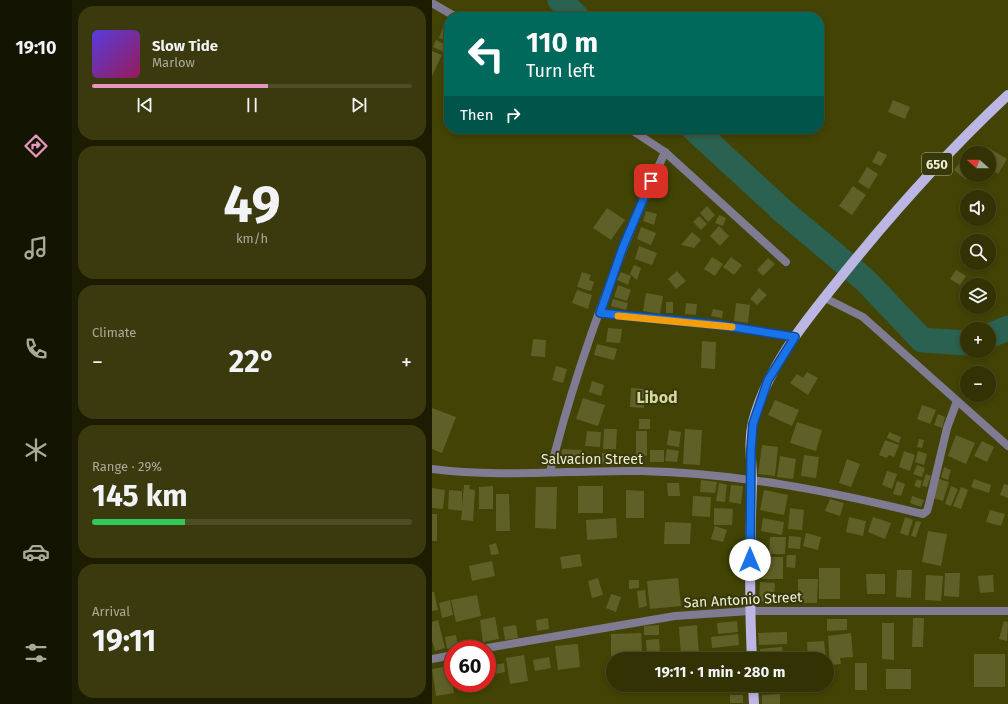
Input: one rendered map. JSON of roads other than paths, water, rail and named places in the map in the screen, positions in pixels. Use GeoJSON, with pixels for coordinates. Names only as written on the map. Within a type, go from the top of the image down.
{"type":"FeatureCollection","features":[{"type":"Feature","properties":{"kind":"main road","name":"650"},"geometry":{"type":"LineString","coordinates":[[752,652],[750,611],[750,506],[752,481],[751,436],[759,403],[768,380],[795,337],[872,239],[938,163],[1008,95]]}},
{"type":"Feature","properties":{"kind":"main road"},"geometry":{"type":"LineString","coordinates":[[753,692],[754,704]]}},
{"type":"Feature","properties":{"kind":"street"},"geometry":{"type":"LineString","coordinates":[[432,3],[447,12]]}},
{"type":"Feature","properties":{"kind":"street"},"geometry":{"type":"LineString","coordinates":[[638,134],[665,152],[786,262]]}},
{"type":"Feature","properties":{"kind":"street"},"geometry":{"type":"LineString","coordinates":[[550,472],[561,430],[600,313],[638,211],[665,152]]}},
{"type":"Feature","properties":{"kind":"street"},"geometry":{"type":"LineString","coordinates":[[827,295],[863,317],[1008,446]]}},
{"type":"Feature","properties":{"kind":"street"},"geometry":{"type":"LineString","coordinates":[[600,313],[720,325],[795,337]]}},
{"type":"Feature","properties":{"kind":"street","name":"Salvacion Street"},"geometry":{"type":"LineString","coordinates":[[432,469],[470,472],[667,472],[714,475],[835,493],[923,514],[927,511],[947,428],[957,400]]}},
{"type":"Feature","properties":{"kind":"street","name":"San Antonio Street"},"geometry":{"type":"LineString","coordinates":[[496,646],[644,620],[675,616],[750,611],[1008,611]]}},
{"type":"Feature","properties":{"kind":"street"},"geometry":{"type":"LineString","coordinates":[[432,659],[444,657]]}},
{"type":"Feature","properties":{"kind":"waterway"},"geometry":{"type":"LineString","coordinates":[[560,0],[572,12]]}},
{"type":"Feature","properties":{"kind":"waterway"},"geometry":{"type":"LineString","coordinates":[[699,134],[784,212],[865,280],[922,340],[960,343]]}},
{"type":"Feature","properties":{"kind":"waterway"},"geometry":{"type":"LineString","coordinates":[[996,333],[1008,328]]}},
{"type":"Feature","properties":{"kind":"district","name":"Libod"},"geometry":{"type":"Point","coordinates":[657,397]}}]}
